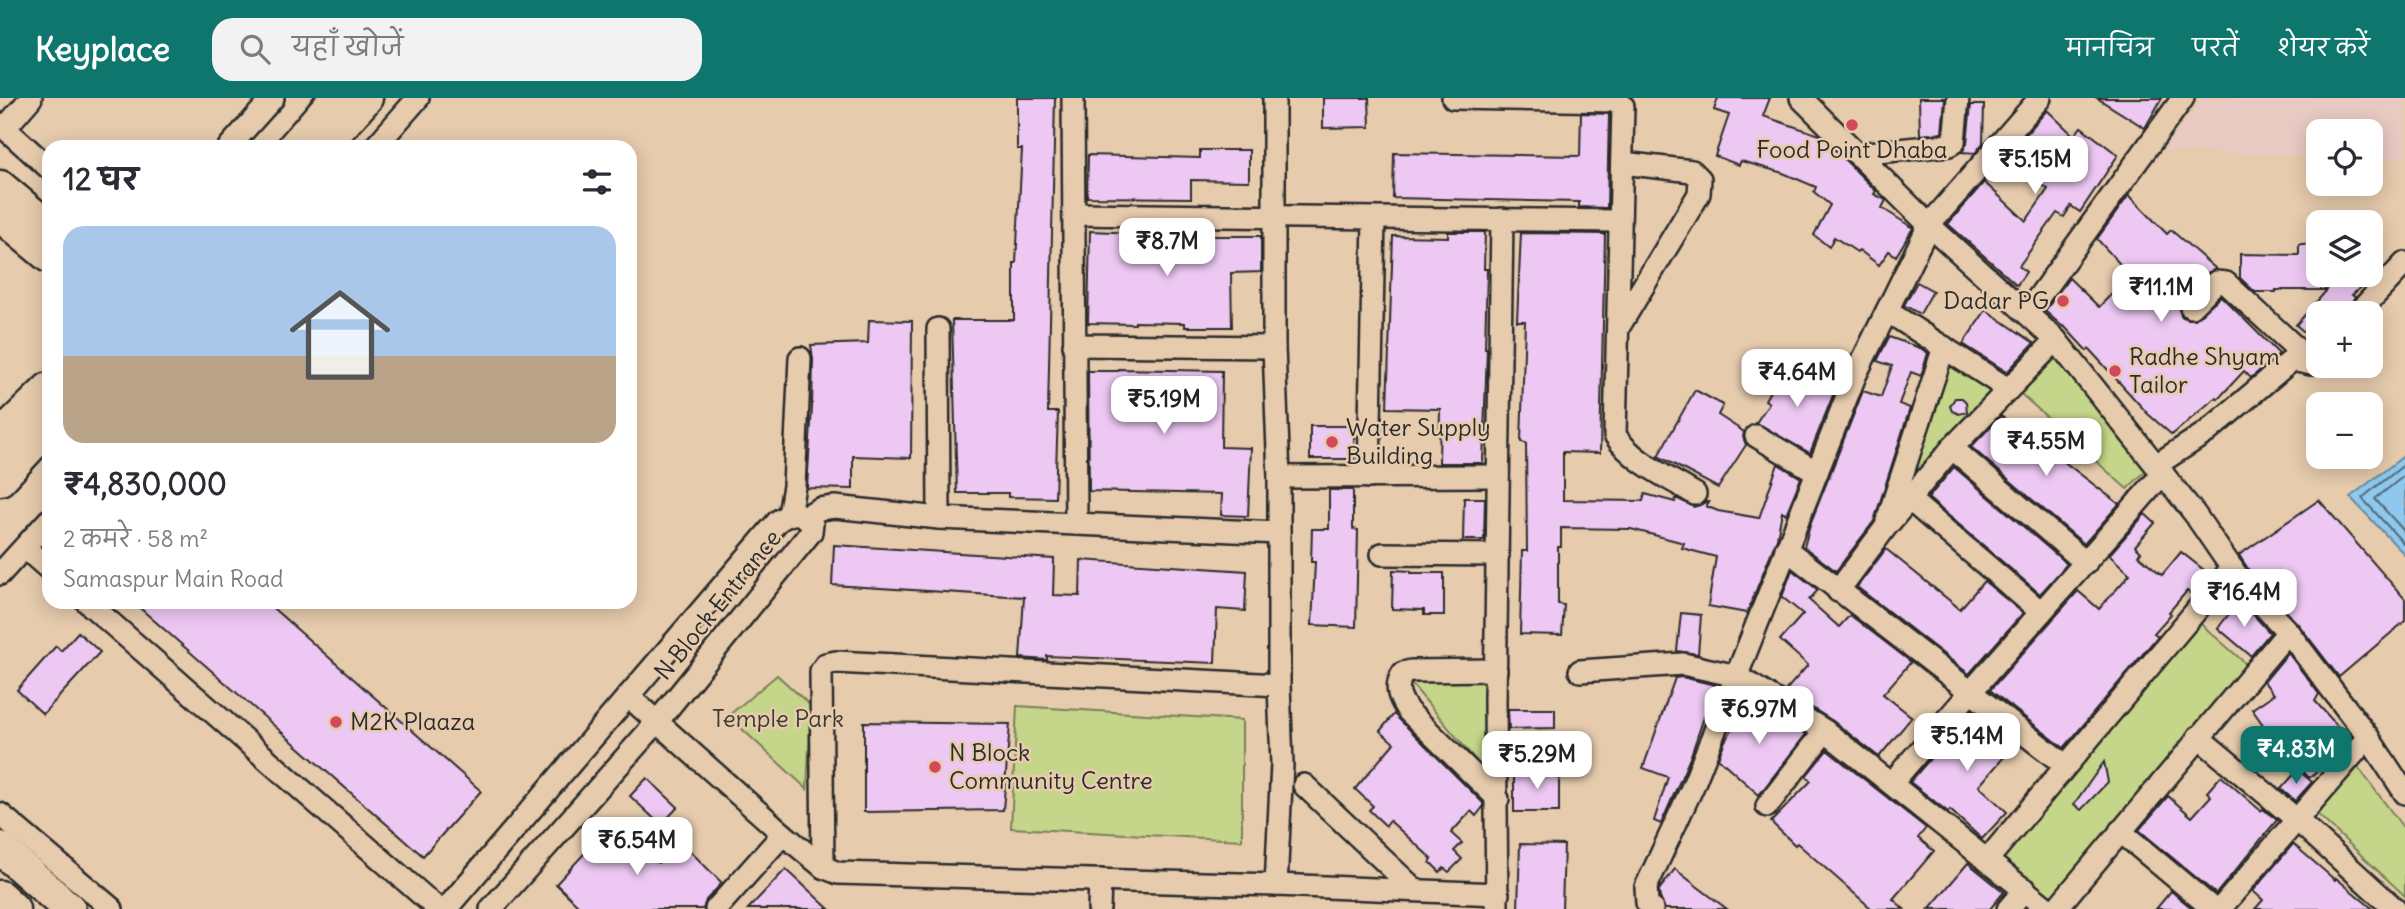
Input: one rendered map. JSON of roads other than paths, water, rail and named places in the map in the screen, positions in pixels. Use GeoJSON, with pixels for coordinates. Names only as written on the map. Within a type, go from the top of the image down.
{"type":"FeatureCollection","features":[{"type":"Feature","properties":{"kind":"main road"},"geometry":{"type":"LineString","coordinates":[[300,140],[336,98]]}},
{"type":"Feature","properties":{"kind":"main road"},"geometry":{"type":"LineString","coordinates":[[328,140],[366,98]]}},
{"type":"Feature","properties":{"kind":"main road"},"geometry":{"type":"LineString","coordinates":[[0,187],[33,227],[42,258]]}},
{"type":"Feature","properties":{"kind":"main road"},"geometry":{"type":"LineString","coordinates":[[0,445],[9,428],[42,396]]}},
{"type":"Feature","properties":{"kind":"main road"},"geometry":{"type":"LineString","coordinates":[[0,479],[42,434]]}},
{"type":"Feature","properties":{"kind":"main road"},"geometry":{"type":"LineString","coordinates":[[0,503],[42,461]]}},
{"type":"Feature","properties":{"kind":"main road"},"geometry":{"type":"LineString","coordinates":[[0,848],[69,909]]}},
{"type":"Feature","properties":{"kind":"main road"},"geometry":{"type":"LineString","coordinates":[[0,897],[13,909]]}},
{"type":"Feature","properties":{"kind":"street"},"geometry":{"type":"LineString","coordinates":[[31,98],[2,126],[42,162]]}},
{"type":"Feature","properties":{"kind":"street"},"geometry":{"type":"LineString","coordinates":[[235,140],[273,98]]}},
{"type":"Feature","properties":{"kind":"street"},"geometry":{"type":"LineString","coordinates":[[381,140],[418,98]]}},
{"type":"Feature","properties":{"kind":"street"},"geometry":{"type":"LineString","coordinates":[[1073,98],[1076,524]]}},
{"type":"Feature","properties":{"kind":"street"},"geometry":{"type":"LineString","coordinates":[[1274,98],[1274,348],[1279,477],[1279,685],[1282,764],[1276,885]]}},
{"type":"Feature","properties":{"kind":"street"},"geometry":{"type":"LineString","coordinates":[[1453,98],[1618,101],[1623,106],[1615,435],[1622,446],[1635,457],[1695,494]]}},
{"type":"Feature","properties":{"kind":"street"},"geometry":{"type":"LineString","coordinates":[[1801,98],[1929,225],[2056,340],[2160,469],[2242,583],[2288,632],[2368,737],[2405,793]]}},
{"type":"Feature","properties":{"kind":"street"},"geometry":{"type":"LineString","coordinates":[[1857,154],[1949,145],[1956,137],[1958,98]]}},
{"type":"Feature","properties":{"kind":"street"},"geometry":{"type":"LineString","coordinates":[[1652,909],[1647,903],[1646,887],[1693,786],[1855,376],[1929,225],[2040,98]]}},
{"type":"Feature","properties":{"kind":"street"},"geometry":{"type":"LineString","coordinates":[[2027,313],[2183,98]]}},
{"type":"Feature","properties":{"kind":"street"},"geometry":{"type":"LineString","coordinates":[[1617,330],[1699,194],[1700,179],[1692,171],[1622,163]]}},
{"type":"Feature","properties":{"kind":"street"},"geometry":{"type":"LineString","coordinates":[[1074,214],[1619,220]]}},
{"type":"Feature","properties":{"kind":"street"},"geometry":{"type":"LineString","coordinates":[[1368,477],[1374,218]]}},
{"type":"Feature","properties":{"kind":"street"},"geometry":{"type":"LineString","coordinates":[[628,696],[783,834],[823,867],[838,873],[1415,890],[1498,902],[1496,670],[1502,219]]}},
{"type":"Feature","properties":{"kind":"street"},"geometry":{"type":"LineString","coordinates":[[2369,301],[2405,263]]}},
{"type":"Feature","properties":{"kind":"street"},"geometry":{"type":"LineString","coordinates":[[1892,783],[1968,693],[2085,564],[2160,469],[2292,360],[2295,354],[2294,346],[2226,283],[2216,282],[2191,307]]}},
{"type":"Feature","properties":{"kind":"street"},"geometry":{"type":"LineString","coordinates":[[1887,311],[2008,389]]}},
{"type":"Feature","properties":{"kind":"street"},"geometry":{"type":"LineString","coordinates":[[938,329],[939,518]]}},
{"type":"Feature","properties":{"kind":"street"},"geometry":{"type":"LineString","coordinates":[[1838,592],[1885,528],[1952,448],[2056,340]]}},
{"type":"Feature","properties":{"kind":"street"},"geometry":{"type":"LineString","coordinates":[[1074,345],[1274,348]]}},
{"type":"Feature","properties":{"kind":"street"},"geometry":{"type":"LineString","coordinates":[[1885,528],[1944,347]]}},
{"type":"Feature","properties":{"kind":"street"},"geometry":{"type":"LineString","coordinates":[[800,358],[794,486],[797,515],[835,507],[939,518],[1279,533]]}},
{"type":"Feature","properties":{"kind":"street"},"geometry":{"type":"LineString","coordinates":[[2292,360],[2306,363]]}},
{"type":"Feature","properties":{"kind":"street"},"geometry":{"type":"LineString","coordinates":[[1756,436],[1817,472]]}},
{"type":"Feature","properties":{"kind":"street"},"geometry":{"type":"LineString","coordinates":[[1952,448],[2085,564]]}},
{"type":"Feature","properties":{"kind":"street"},"geometry":{"type":"LineString","coordinates":[[1279,477],[1498,476]]}},
{"type":"Feature","properties":{"kind":"street"},"geometry":{"type":"LineString","coordinates":[[1910,500],[2041,612]]}},
{"type":"Feature","properties":{"kind":"street","name":"N Block Entrance"},"geometry":{"type":"LineString","coordinates":[[446,909],[778,522],[797,515],[812,524],[811,532],[657,722],[491,909]]}},
{"type":"Feature","properties":{"kind":"street"},"geometry":{"type":"LineString","coordinates":[[0,574],[42,528]]}},
{"type":"Feature","properties":{"kind":"street"},"geometry":{"type":"LineString","coordinates":[[25,548],[42,563]]}},
{"type":"Feature","properties":{"kind":"street"},"geometry":{"type":"LineString","coordinates":[[1786,549],[1968,693],[2065,765]]}},
{"type":"Feature","properties":{"kind":"street"},"geometry":{"type":"LineString","coordinates":[[1382,554],[1497,555]]}},
{"type":"Feature","properties":{"kind":"street"},"geometry":{"type":"LineString","coordinates":[[1988,859],[2232,568]]}},
{"type":"Feature","properties":{"kind":"street"},"geometry":{"type":"LineString","coordinates":[[95,609],[438,909]]}},
{"type":"Feature","properties":{"kind":"street"},"geometry":{"type":"LineString","coordinates":[[2056,909],[2288,632]]}},
{"type":"Feature","properties":{"kind":"street"},"geometry":{"type":"LineString","coordinates":[[823,867],[821,671],[826,664],[836,662],[1279,685]]}},
{"type":"Feature","properties":{"kind":"street"},"geometry":{"type":"LineString","coordinates":[[1580,671],[1683,664],[1737,676],[1825,731],[2049,909]]}},
{"type":"Feature","properties":{"kind":"street"},"geometry":{"type":"LineString","coordinates":[[1496,670],[1411,671],[1403,673],[1397,688],[1408,711],[1497,799]]}},
{"type":"Feature","properties":{"kind":"street"},"geometry":{"type":"LineString","coordinates":[[1767,806],[1825,731]]}},
{"type":"Feature","properties":{"kind":"street"},"geometry":{"type":"LineString","coordinates":[[2198,737],[2296,819],[2395,909]]}},
{"type":"Feature","properties":{"kind":"street"},"geometry":{"type":"LineString","coordinates":[[2220,909],[2368,737]]}},
{"type":"Feature","properties":{"kind":"street"},"geometry":{"type":"LineString","coordinates":[[1304,785],[1415,890]]}},
{"type":"Feature","properties":{"kind":"street"},"geometry":{"type":"LineString","coordinates":[[0,814],[112,909]]}},
{"type":"Feature","properties":{"kind":"street"},"geometry":{"type":"LineString","coordinates":[[2120,831],[2213,909]]}},
{"type":"Feature","properties":{"kind":"street"},"geometry":{"type":"LineString","coordinates":[[716,909],[783,834]]}},
{"type":"Feature","properties":{"kind":"street"},"geometry":{"type":"LineString","coordinates":[[1099,909],[1100,880]]}},
{"type":"Feature","properties":{"kind":"street"},"geometry":{"type":"LineString","coordinates":[[2008,909],[2025,889]]}},
{"type":"Feature","properties":{"kind":"water"},"geometry":{"type":"Polygon","coordinates":[[[2405,455],[2405,555],[2350,497],[2405,455]]]}},
{"type":"Feature","properties":{"kind":"place","name":"Food Point Dhaba"},"geometry":{"type":"Point","coordinates":[1852,125]}},
{"type":"Feature","properties":{"kind":"place","name":"Dadar PG"},"geometry":{"type":"Point","coordinates":[2063,301]}},
{"type":"Feature","properties":{"kind":"place","name":"Radhe Shyam Tailor"},"geometry":{"type":"Point","coordinates":[2115,371]}},
{"type":"Feature","properties":{"kind":"place","name":"Water Supply Building"},"geometry":{"type":"Point","coordinates":[1332,442]}},
{"type":"Feature","properties":{"kind":"place","name":"M2K Plaaza"},"geometry":{"type":"Point","coordinates":[336,722]}},
{"type":"Feature","properties":{"kind":"place","name":"N Block Community Centre"},"geometry":{"type":"Point","coordinates":[935,767]}},
{"type":"Feature","properties":{"kind":"park label","name":"Temple Park"},"geometry":{"type":"Point","coordinates":[778,719]}}]}
